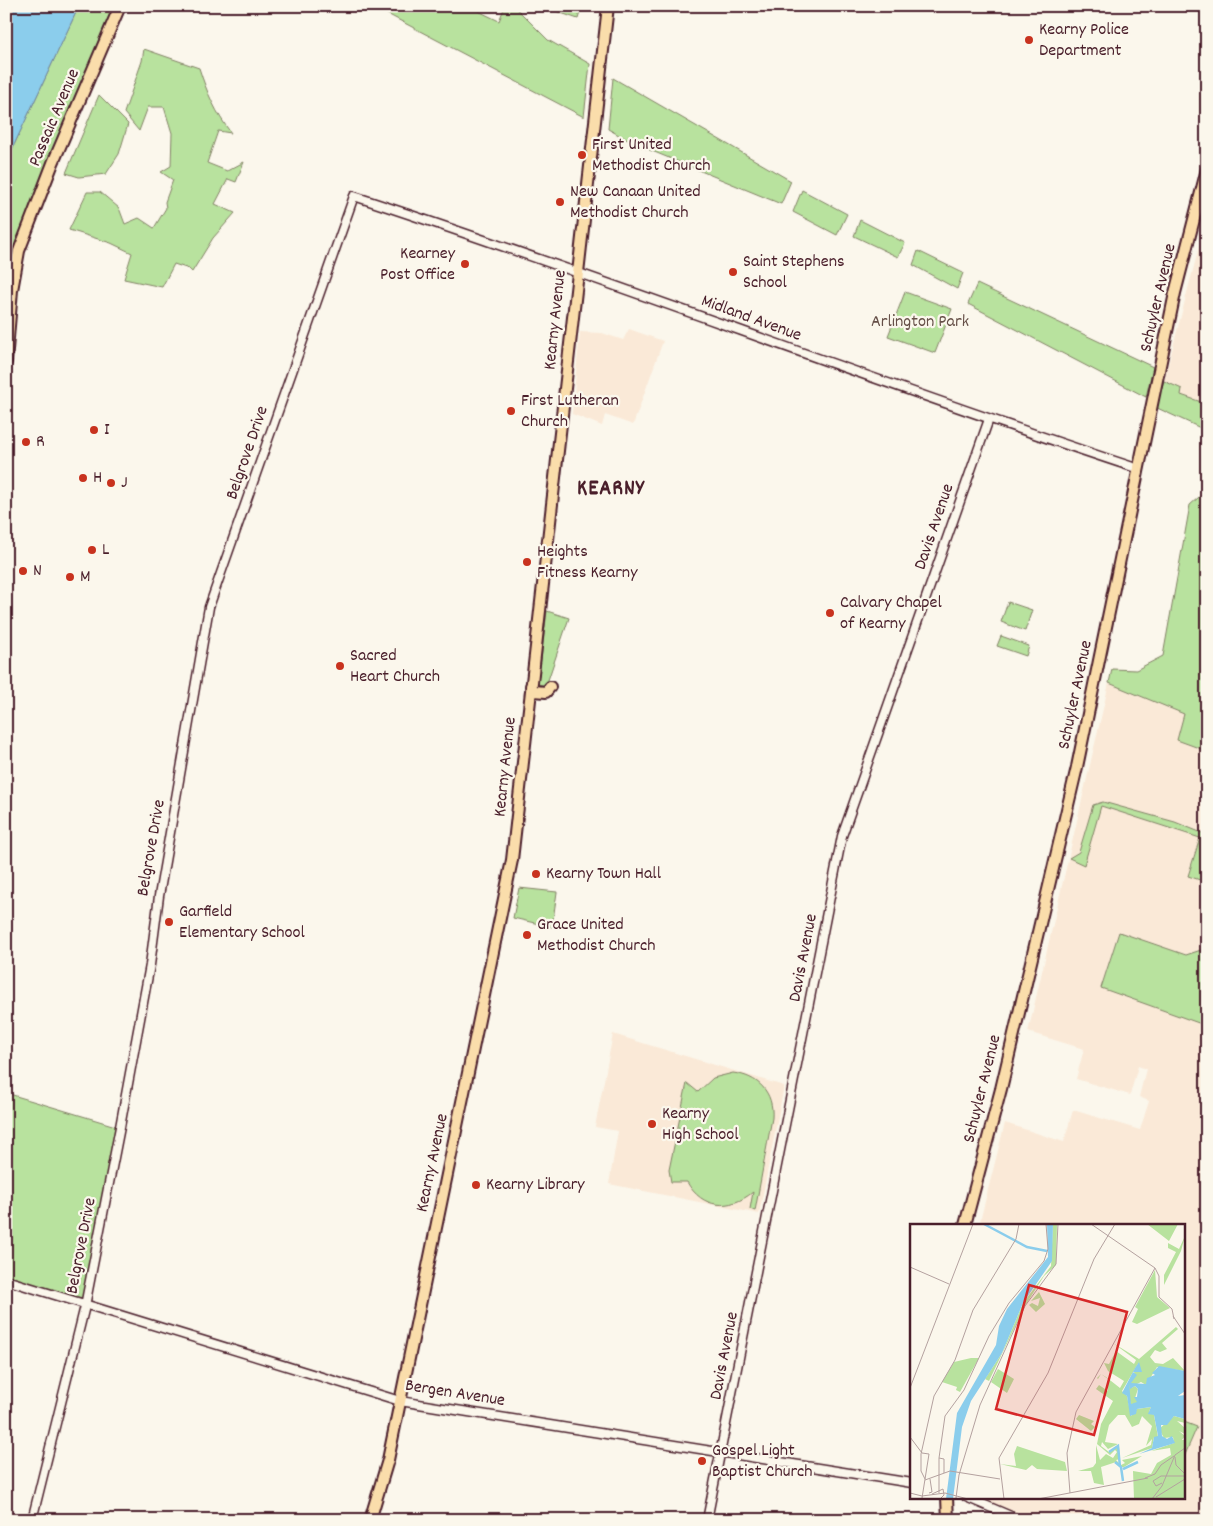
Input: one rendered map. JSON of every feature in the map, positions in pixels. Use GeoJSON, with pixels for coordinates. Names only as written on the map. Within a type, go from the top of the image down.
{"type":"FeatureCollection","features":[{"type":"Feature","properties":{"kind":"main road","name":"Passaic Avenue"},"geometry":{"type":"LineString","coordinates":[[6,362],[12,290],[19,251],[53,163],[120,6]]}},
{"type":"Feature","properties":{"kind":"main road","name":"Kearny Avenue"},"geometry":{"type":"LineString","coordinates":[[370,1520],[388,1460],[512,860],[608,6]]}},
{"type":"Feature","properties":{"kind":"main road","name":"Schuyler Avenue"},"geometry":{"type":"LineString","coordinates":[[965,1224],[1001,1089],[1077,767],[1175,292],[1207,169]]}},
{"type":"Feature","properties":{"kind":"main road"},"geometry":{"type":"LineString","coordinates":[[531,686],[534,691],[540,693],[546,692],[550,686]]}},
{"type":"Feature","properties":{"kind":"main road"},"geometry":{"type":"LineString","coordinates":[[947,1498],[948,1520]]}},
{"type":"Feature","properties":{"kind":"street","name":"Midland Avenue"},"geometry":{"type":"LineString","coordinates":[[354,196],[989,419],[1138,469]]}},
{"type":"Feature","properties":{"kind":"street","name":"Belgrove Drive"},"geometry":{"type":"LineString","coordinates":[[32,1520],[85,1306],[150,965],[159,896],[210,607],[354,196]]}},
{"type":"Feature","properties":{"kind":"street","name":"Davis Avenue"},"geometry":{"type":"LineString","coordinates":[[707,1520],[842,836],[989,419]]}},
{"type":"Feature","properties":{"kind":"street","name":"Bergen Avenue"},"geometry":{"type":"LineString","coordinates":[[6,1280],[85,1306],[400,1401],[910,1483]]}},
{"type":"Feature","properties":{"kind":"street"},"geometry":{"type":"LineString","coordinates":[[968,1498],[1020,1520]]}},
{"type":"Feature","properties":{"kind":"shaded area"},"geometry":{"type":"Polygon","coordinates":[[[1207,216],[1207,404],[1181,395],[1182,389],[1164,381],[1207,216]]]}},
{"type":"Feature","properties":{"kind":"shaded area"},"geometry":{"type":"Polygon","coordinates":[[[629,329],[663,341],[633,425],[605,415],[602,426],[572,414],[580,332],[602,333],[623,340],[629,329]]]}},
{"type":"Feature","properties":{"kind":"shaded area"},"geometry":{"type":"Polygon","coordinates":[[[1109,683],[1184,714],[1177,740],[1207,751],[1207,835],[1175,822],[1103,802],[1093,805],[1079,852],[1084,864],[1100,806],[1200,838],[1188,876],[1207,882],[1204,893],[1207,895],[1207,951],[1204,949],[1186,955],[1119,932],[1101,988],[1207,1026],[1207,1520],[1017,1520],[968,1498],[1186,1498],[1186,1453],[1197,1428],[1186,1423],[1186,1224],[979,1224],[1005,1123],[1064,1142],[1073,1110],[1140,1130],[1149,1101],[1139,1097],[1146,1069],[1138,1066],[1130,1095],[1076,1079],[1084,1049],[1028,1032],[1109,683]]]}},
{"type":"Feature","properties":{"kind":"shaded area"},"geometry":{"type":"Polygon","coordinates":[[[613,1034],[784,1086],[759,1214],[609,1184],[618,1131],[595,1127],[613,1034]]]}},
{"type":"Feature","properties":{"kind":"shaded area"},"geometry":{"type":"Polygon","coordinates":[[[6,1292],[13,1295],[6,1331],[6,1292]]]}},
{"type":"Feature","properties":{"kind":"green space"},"geometry":{"type":"Polygon","coordinates":[[[79,6],[115,6],[15,251],[6,290],[6,162],[79,6]]]}},
{"type":"Feature","properties":{"kind":"green space"},"geometry":{"type":"Polygon","coordinates":[[[372,6],[468,6],[499,21],[505,6],[514,6],[548,40],[590,64],[584,117],[372,6]]]}},
{"type":"Feature","properties":{"kind":"green space"},"geometry":{"type":"Polygon","coordinates":[[[541,6],[582,6],[578,19],[541,6]]]}},
{"type":"Feature","properties":{"kind":"green space"},"geometry":{"type":"Polygon","coordinates":[[[144,49],[199,68],[212,102],[231,133],[218,131],[207,163],[227,171],[244,162],[236,182],[228,179],[215,204],[235,213],[213,238],[192,272],[189,269],[174,264],[162,287],[124,279],[132,253],[111,243],[69,230],[87,192],[100,192],[119,208],[125,224],[139,218],[154,228],[166,208],[165,202],[173,180],[161,172],[171,166],[172,133],[164,107],[148,107],[139,131],[124,113],[142,61],[144,49]]]}},
{"type":"Feature","properties":{"kind":"green space"},"geometry":{"type":"Polygon","coordinates":[[[613,78],[791,181],[781,204],[635,144],[608,129],[613,78]]]}},
{"type":"Feature","properties":{"kind":"green space"},"geometry":{"type":"Polygon","coordinates":[[[99,95],[128,124],[119,154],[106,174],[79,177],[66,173],[99,95]]]}},
{"type":"Feature","properties":{"kind":"green space"},"geometry":{"type":"Polygon","coordinates":[[[802,190],[847,214],[837,235],[793,212],[802,190]]]}},
{"type":"Feature","properties":{"kind":"green space"},"geometry":{"type":"Polygon","coordinates":[[[860,220],[905,243],[898,257],[854,236],[860,220]]]}},
{"type":"Feature","properties":{"kind":"green space"},"geometry":{"type":"Polygon","coordinates":[[[918,251],[963,273],[957,289],[913,265],[918,251]]]}},
{"type":"Feature","properties":{"kind":"green space"},"geometry":{"type":"Polygon","coordinates":[[[977,284],[1153,367],[1146,397],[968,304],[977,284]]]}},
{"type":"Feature","properties":{"kind":"green space","name":"Arlington Park"},"geometry":{"type":"Polygon","coordinates":[[[905,292],[952,309],[935,353],[888,336],[905,292]]]}},
{"type":"Feature","properties":{"kind":"green space"},"geometry":{"type":"Polygon","coordinates":[[[1164,381],[1182,389],[1181,395],[1207,404],[1207,431],[1155,407],[1164,381]]]}},
{"type":"Feature","properties":{"kind":"green space"},"geometry":{"type":"Polygon","coordinates":[[[1207,490],[1207,751],[1177,740],[1184,714],[1109,683],[1112,669],[1136,670],[1163,656],[1190,505],[1207,490]]]}},
{"type":"Feature","properties":{"kind":"green space"},"geometry":{"type":"Polygon","coordinates":[[[1008,602],[1032,610],[1025,631],[1001,622],[1008,602]]]}},
{"type":"Feature","properties":{"kind":"green space"},"geometry":{"type":"Polygon","coordinates":[[[547,611],[569,618],[546,686],[538,684],[547,611]]]}},
{"type":"Feature","properties":{"kind":"green space"},"geometry":{"type":"Polygon","coordinates":[[[1001,636],[1029,646],[1026,656],[997,646],[1001,636]]]}},
{"type":"Feature","properties":{"kind":"green space"},"geometry":{"type":"Polygon","coordinates":[[[1103,802],[1175,822],[1207,835],[1207,895],[1204,894],[1206,882],[1188,876],[1200,838],[1101,806],[1084,865],[1069,858],[1079,852],[1093,805],[1103,802]]]}},
{"type":"Feature","properties":{"kind":"green space"},"geometry":{"type":"Polygon","coordinates":[[[519,888],[557,892],[552,927],[513,918],[519,888]]]}},
{"type":"Feature","properties":{"kind":"green space"},"geometry":{"type":"Polygon","coordinates":[[[1119,932],[1186,955],[1204,949],[1207,951],[1207,1026],[1101,988],[1119,932]]]}},
{"type":"Feature","properties":{"kind":"green space"},"geometry":{"type":"Polygon","coordinates":[[[733,1073],[750,1078],[763,1087],[770,1100],[772,1109],[755,1211],[750,1209],[753,1192],[735,1202],[726,1204],[708,1202],[700,1198],[687,1182],[671,1182],[669,1170],[687,1083],[698,1092],[713,1078],[733,1073]]]}},
{"type":"Feature","properties":{"kind":"green space"},"geometry":{"type":"Polygon","coordinates":[[[6,1093],[119,1127],[86,1309],[6,1282],[6,1093]]]}},
{"type":"Feature","properties":{"kind":"green space"},"geometry":{"type":"Polygon","coordinates":[[[1186,1423],[1197,1427],[1186,1452],[1186,1423]]]}},
{"type":"Feature","properties":{"kind":"water"},"geometry":{"type":"Polygon","coordinates":[[[6,6],[79,6],[6,162],[6,6]]]}},
{"type":"Feature","properties":{"kind":"place","name":"Kearny Police Department"},"geometry":{"type":"Point","coordinates":[1029,40]}},
{"type":"Feature","properties":{"kind":"place","name":"First United Methodist Church"},"geometry":{"type":"Point","coordinates":[582,155]}},
{"type":"Feature","properties":{"kind":"place","name":"New Canaan United Methodist Church"},"geometry":{"type":"Point","coordinates":[560,202]}},
{"type":"Feature","properties":{"kind":"place","name":"Kearney Post Office"},"geometry":{"type":"Point","coordinates":[465,264]}},
{"type":"Feature","properties":{"kind":"place","name":"Saint Stephens School"},"geometry":{"type":"Point","coordinates":[733,272]}},
{"type":"Feature","properties":{"kind":"place","name":"First Lutheran Church"},"geometry":{"type":"Point","coordinates":[511,411]}},
{"type":"Feature","properties":{"kind":"place","name":"I"},"geometry":{"type":"Point","coordinates":[94,430]}},
{"type":"Feature","properties":{"kind":"place","name":"R"},"geometry":{"type":"Point","coordinates":[26,442]}},
{"type":"Feature","properties":{"kind":"place","name":"H"},"geometry":{"type":"Point","coordinates":[83,478]}},
{"type":"Feature","properties":{"kind":"place","name":"J"},"geometry":{"type":"Point","coordinates":[111,483]}},
{"type":"Feature","properties":{"kind":"place","name":"L"},"geometry":{"type":"Point","coordinates":[92,550]}},
{"type":"Feature","properties":{"kind":"place","name":"Heights Fitness Kearny"},"geometry":{"type":"Point","coordinates":[527,562]}},
{"type":"Feature","properties":{"kind":"place","name":"N"},"geometry":{"type":"Point","coordinates":[23,571]}},
{"type":"Feature","properties":{"kind":"place","name":"M"},"geometry":{"type":"Point","coordinates":[70,577]}},
{"type":"Feature","properties":{"kind":"place","name":"Calvary Chapel of Kearny"},"geometry":{"type":"Point","coordinates":[830,613]}},
{"type":"Feature","properties":{"kind":"place","name":"Sacred Heart Church"},"geometry":{"type":"Point","coordinates":[340,666]}},
{"type":"Feature","properties":{"kind":"place","name":"Kearny Town Hall"},"geometry":{"type":"Point","coordinates":[536,874]}},
{"type":"Feature","properties":{"kind":"place","name":"Garfield Elementary School"},"geometry":{"type":"Point","coordinates":[169,922]}},
{"type":"Feature","properties":{"kind":"place","name":"Grace United Methodist Church"},"geometry":{"type":"Point","coordinates":[527,935]}},
{"type":"Feature","properties":{"kind":"place","name":"Kearny High School"},"geometry":{"type":"Point","coordinates":[652,1124]}},
{"type":"Feature","properties":{"kind":"place","name":"Kearny Library"},"geometry":{"type":"Point","coordinates":[476,1185]}},
{"type":"Feature","properties":{"kind":"place","name":"Gospel Light Baptist Church"},"geometry":{"type":"Point","coordinates":[702,1461]}},
{"type":"Feature","properties":{"kind":"district","name":"KEARNY"},"geometry":{"type":"Point","coordinates":[611,489]}}]}
